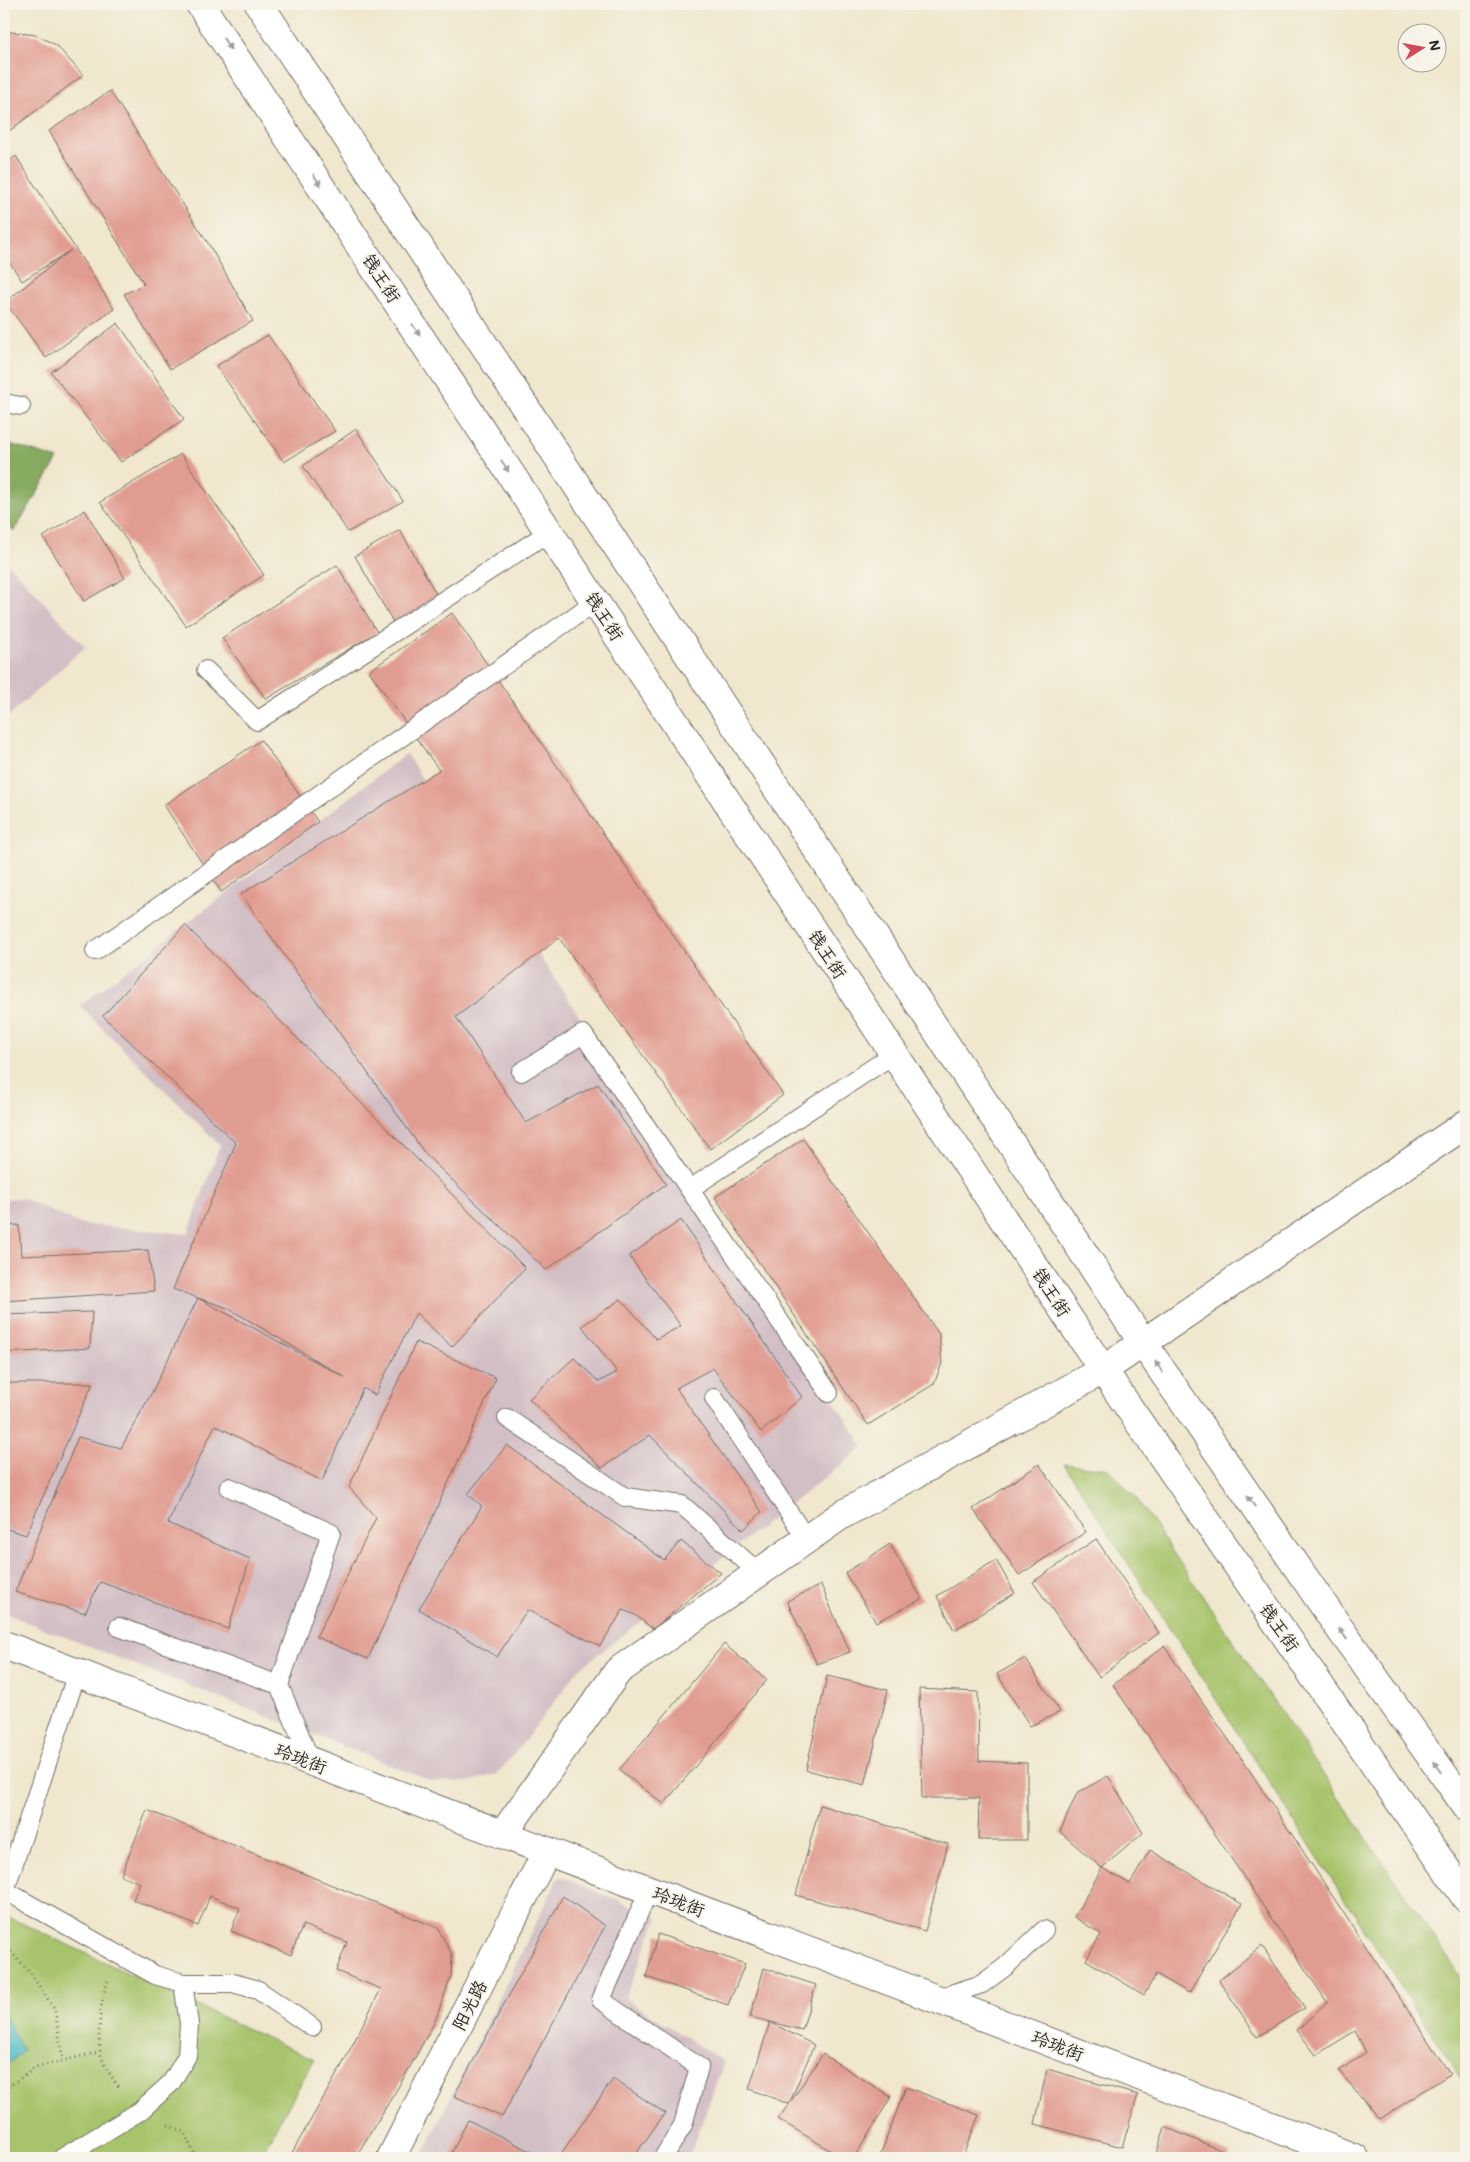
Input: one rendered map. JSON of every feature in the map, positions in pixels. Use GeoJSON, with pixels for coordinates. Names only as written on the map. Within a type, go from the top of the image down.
{"type":"FeatureCollection","features":[{"type":"Feature","properties":{"kind":"main road","name":"钱王街"},"geometry":{"type":"LineString","coordinates":[[200,4],[1103,1370],[1466,1898]]}},
{"type":"Feature","properties":{"kind":"main road"},"geometry":{"type":"LineString","coordinates":[[259,4],[1143,1343],[1335,1622],[1466,1806]]}},
{"type":"Feature","properties":{"kind":"main road"},"geometry":{"type":"LineString","coordinates":[[503,1834],[618,1671],[840,1516],[1103,1370],[1466,1124]]}},
{"type":"Feature","properties":{"kind":"main road","name":"玲珑街"},"geometry":{"type":"LineString","coordinates":[[4,1645],[1347,2157]]}},
{"type":"Feature","properties":{"kind":"main road","name":"阳光路"},"geometry":{"type":"LineString","coordinates":[[391,2158],[547,1851]]}},
{"type":"Feature","properties":{"kind":"lane"},"geometry":{"type":"LineString","coordinates":[[206,670],[257,721],[548,532]]}},
{"type":"Feature","properties":{"kind":"lane"},"geometry":{"type":"LineString","coordinates":[[96,951],[595,602]]}},
{"type":"Feature","properties":{"kind":"lane"},"geometry":{"type":"LineString","coordinates":[[521,1072],[583,1034],[829,1393]]}},
{"type":"Feature","properties":{"kind":"lane"},"geometry":{"type":"LineString","coordinates":[[690,1189],[894,1054]]}},
{"type":"Feature","properties":{"kind":"lane"},"geometry":{"type":"LineString","coordinates":[[714,1398],[807,1540]]}},
{"type":"Feature","properties":{"kind":"lane"},"geometry":{"type":"LineString","coordinates":[[507,1418],[625,1497],[682,1505],[759,1573]]}},
{"type":"Feature","properties":{"kind":"lane"},"geometry":{"type":"LineString","coordinates":[[229,1487],[331,1533],[279,1684],[311,1762]]}},
{"type":"Feature","properties":{"kind":"lane"},"geometry":{"type":"LineString","coordinates":[[119,1627],[279,1684]]}},
{"type":"Feature","properties":{"kind":"lane"},"geometry":{"type":"LineString","coordinates":[[77,1673],[4,1890],[155,1975],[183,1983],[233,1983],[258,1990],[312,2027]]}},
{"type":"Feature","properties":{"kind":"lane"},"geometry":{"type":"LineString","coordinates":[[650,1890],[601,2000],[699,2067],[683,2125],[663,2158]]}},
{"type":"Feature","properties":{"kind":"lane"},"geometry":{"type":"LineString","coordinates":[[935,1999],[982,1984],[1006,1966],[1044,1930]]}},
{"type":"Feature","properties":{"kind":"lane"},"geometry":{"type":"LineString","coordinates":[[62,2158],[140,2111],[171,2083],[187,2056],[189,2024],[183,1983]]}},
{"type":"Feature","properties":{"kind":"path"},"geometry":{"type":"LineString","coordinates":[[4,1944],[31,1974],[55,2010],[63,2060]]}},
{"type":"Feature","properties":{"kind":"path"},"geometry":{"type":"LineString","coordinates":[[123,1957],[107,1984],[99,2023],[100,2052],[114,2081],[140,2111],[184,2132],[196,2158]]}},
{"type":"Feature","properties":{"kind":"path"},"geometry":{"type":"LineString","coordinates":[[4,2090],[36,2067],[100,2052]]}},
{"type":"Feature","properties":{"kind":"shaded area"},"geometry":{"type":"Polygon","coordinates":[[[4,559],[85,647],[4,720],[4,559]]]}},
{"type":"Feature","properties":{"kind":"shaded area"},"geometry":{"type":"Polygon","coordinates":[[[406,754],[864,1447],[578,1670],[497,1774],[467,1782],[431,1781],[4,1613],[4,1199],[21,1198],[81,1224],[188,1234],[220,1145],[80,1006],[406,754]]]}},
{"type":"Feature","properties":{"kind":"shaded area"},"geometry":{"type":"Polygon","coordinates":[[[559,1876],[658,1917],[625,1998],[724,2062],[689,2158],[421,2158],[559,1876]]]}},
{"type":"Feature","properties":{"kind":"green space"},"geometry":{"type":"Polygon","coordinates":[[[4,442],[58,459],[14,531],[4,522],[4,442]]]}},
{"type":"Feature","properties":{"kind":"green space"},"geometry":{"type":"Polygon","coordinates":[[[1064,1464],[1108,1469],[1134,1495],[1466,1985],[1466,2087],[1064,1464]]]}},
{"type":"Feature","properties":{"kind":"green space"},"geometry":{"type":"Polygon","coordinates":[[[4,1915],[314,2060],[259,2158],[4,2158],[4,1915]]]}},
{"type":"Feature","properties":{"kind":"water"},"geometry":{"type":"Polygon","coordinates":[[[4,2013],[23,2051],[4,2067],[4,2013]]]}},
{"type":"Feature","properties":{"kind":"building"},"geometry":{"type":"Polygon","coordinates":[[[4,31],[36,35],[56,45],[83,75],[4,135],[4,31]]]}},
{"type":"Feature","properties":{"kind":"building"},"geometry":{"type":"Polygon","coordinates":[[[110,91],[208,243],[253,321],[170,369],[124,294],[144,284],[49,131],[110,91]]]}},
{"type":"Feature","properties":{"kind":"building"},"geometry":{"type":"Polygon","coordinates":[[[16,156],[114,309],[46,358],[5,302],[71,250],[22,281],[4,254],[4,165],[16,156]]]}},
{"type":"Feature","properties":{"kind":"building"},"geometry":{"type":"Polygon","coordinates":[[[118,323],[184,419],[121,462],[51,372],[118,323]]]}},
{"type":"Feature","properties":{"kind":"building"},"geometry":{"type":"Polygon","coordinates":[[[268,335],[335,431],[284,462],[216,366],[268,335]]]}},
{"type":"Feature","properties":{"kind":"building"},"geometry":{"type":"Polygon","coordinates":[[[356,429],[403,501],[348,532],[303,466],[356,429]]]}},
{"type":"Feature","properties":{"kind":"building"},"geometry":{"type":"Polygon","coordinates":[[[181,454],[264,575],[186,626],[100,502],[181,454]]]}},
{"type":"Feature","properties":{"kind":"building"},"geometry":{"type":"Polygon","coordinates":[[[85,510],[125,578],[84,601],[43,537],[85,510]]]}},
{"type":"Feature","properties":{"kind":"building"},"geometry":{"type":"Polygon","coordinates":[[[400,530],[439,599],[396,627],[355,556],[400,530]]]}},
{"type":"Feature","properties":{"kind":"building"},"geometry":{"type":"Polygon","coordinates":[[[337,565],[377,632],[266,699],[222,638],[337,565]]]}},
{"type":"Feature","properties":{"kind":"building"},"geometry":{"type":"Polygon","coordinates":[[[452,613],[783,1095],[710,1149],[559,938],[456,1017],[526,1123],[598,1084],[666,1184],[546,1270],[426,1155],[241,894],[439,770],[369,671],[452,613]]]}},
{"type":"Feature","properties":{"kind":"building"},"geometry":{"type":"Polygon","coordinates":[[[261,740],[318,822],[221,892],[164,805],[261,740]]]}},
{"type":"Feature","properties":{"kind":"building"},"geometry":{"type":"Polygon","coordinates":[[[185,925],[525,1268],[452,1347],[416,1313],[375,1395],[363,1388],[322,1481],[215,1425],[168,1523],[250,1559],[228,1629],[100,1582],[85,1613],[15,1592],[78,1437],[121,1448],[152,1392],[198,1298],[173,1289],[236,1143],[103,1016],[185,925]],[[198,1298],[346,1378],[228,1308],[198,1298]]]}},
{"type":"Feature","properties":{"kind":"building"},"geometry":{"type":"Polygon","coordinates":[[[803,1139],[939,1334],[942,1363],[934,1384],[868,1425],[715,1197],[803,1139]]]}},
{"type":"Feature","properties":{"kind":"building"},"geometry":{"type":"Polygon","coordinates":[[[681,1220],[802,1397],[761,1432],[713,1368],[676,1388],[762,1512],[743,1530],[650,1435],[602,1468],[529,1399],[574,1358],[599,1382],[617,1372],[582,1326],[621,1299],[656,1339],[681,1326],[629,1256],[681,1220]]]}},
{"type":"Feature","properties":{"kind":"building"},"geometry":{"type":"Polygon","coordinates":[[[19,1225],[21,1256],[148,1250],[154,1291],[4,1301],[4,1226],[19,1225]]]}},
{"type":"Feature","properties":{"kind":"building"},"geometry":{"type":"Polygon","coordinates":[[[92,1312],[90,1348],[4,1353],[4,1315],[92,1312]]]}},
{"type":"Feature","properties":{"kind":"building"},"geometry":{"type":"Polygon","coordinates":[[[416,1342],[496,1378],[368,1659],[316,1637],[376,1518],[349,1487],[416,1342]]]}},
{"type":"Feature","properties":{"kind":"building"},"geometry":{"type":"Polygon","coordinates":[[[4,1383],[93,1383],[26,1535],[4,1528],[4,1383]]]}},
{"type":"Feature","properties":{"kind":"building"},"geometry":{"type":"Polygon","coordinates":[[[507,1445],[664,1560],[681,1541],[721,1573],[653,1629],[635,1615],[623,1610],[600,1646],[527,1610],[497,1657],[419,1609],[482,1506],[468,1494],[507,1445]]]}},
{"type":"Feature","properties":{"kind":"building"},"geometry":{"type":"Polygon","coordinates":[[[1039,1464],[1086,1532],[1019,1575],[973,1509],[1039,1464]]]}},
{"type":"Feature","properties":{"kind":"building"},"geometry":{"type":"Polygon","coordinates":[[[1096,1539],[1159,1633],[1099,1677],[1033,1582],[1096,1539]]]}},
{"type":"Feature","properties":{"kind":"building"},"geometry":{"type":"Polygon","coordinates":[[[890,1544],[922,1599],[876,1622],[845,1573],[890,1544]]]}},
{"type":"Feature","properties":{"kind":"building"},"geometry":{"type":"Polygon","coordinates":[[[996,1560],[1015,1593],[954,1630],[937,1596],[996,1560]]]}},
{"type":"Feature","properties":{"kind":"building"},"geometry":{"type":"Polygon","coordinates":[[[821,1585],[850,1652],[817,1664],[787,1601],[821,1585]]]}},
{"type":"Feature","properties":{"kind":"building"},"geometry":{"type":"Polygon","coordinates":[[[724,1644],[767,1680],[664,1804],[619,1770],[724,1644]]]}},
{"type":"Feature","properties":{"kind":"building"},"geometry":{"type":"Polygon","coordinates":[[[1164,1646],[1246,1765],[1450,2074],[1380,2119],[1339,2071],[1366,2052],[1355,2031],[1316,2055],[1297,2030],[1327,2002],[1113,1685],[1164,1646]]]}},
{"type":"Feature","properties":{"kind":"building"},"geometry":{"type":"Polygon","coordinates":[[[1025,1658],[1060,1712],[1030,1726],[997,1674],[1025,1658]]]}},
{"type":"Feature","properties":{"kind":"building"},"geometry":{"type":"Polygon","coordinates":[[[827,1676],[888,1690],[865,1785],[806,1770],[827,1676]]]}},
{"type":"Feature","properties":{"kind":"building"},"geometry":{"type":"Polygon","coordinates":[[[919,1689],[978,1692],[979,1761],[1027,1763],[1027,1840],[978,1840],[979,1798],[922,1798],[919,1689]]]}},
{"type":"Feature","properties":{"kind":"building"},"geometry":{"type":"Polygon","coordinates":[[[1108,1776],[1143,1833],[1102,1868],[1060,1832],[1077,1793],[1108,1776]]]}},
{"type":"Feature","properties":{"kind":"building"},"geometry":{"type":"Polygon","coordinates":[[[820,1805],[948,1844],[925,1931],[796,1895],[820,1805]]]}},
{"type":"Feature","properties":{"kind":"building"},"geometry":{"type":"Polygon","coordinates":[[[147,1810],[438,1928],[452,1955],[451,1977],[435,2021],[405,2076],[355,2158],[289,2158],[341,2067],[381,1989],[336,1971],[347,1942],[303,1925],[291,1955],[231,1931],[240,1908],[210,1896],[198,1926],[133,1900],[140,1883],[121,1875],[147,1810]]]}},
{"type":"Feature","properties":{"kind":"building"},"geometry":{"type":"Polygon","coordinates":[[[1150,1850],[1242,1904],[1189,1993],[1156,1974],[1144,1995],[1086,1960],[1101,1934],[1074,1917],[1102,1868],[1130,1884],[1150,1850]]]}},
{"type":"Feature","properties":{"kind":"building"},"geometry":{"type":"Polygon","coordinates":[[[563,1896],[605,1926],[502,2117],[454,2096],[563,1896]]]}},
{"type":"Feature","properties":{"kind":"building"},"geometry":{"type":"Polygon","coordinates":[[[658,1934],[745,1964],[728,2005],[646,1977],[658,1934]]]}},
{"type":"Feature","properties":{"kind":"building"},"geometry":{"type":"Polygon","coordinates":[[[1262,1946],[1305,2008],[1257,2037],[1219,1980],[1262,1946]]]}},
{"type":"Feature","properties":{"kind":"building"},"geometry":{"type":"Polygon","coordinates":[[[764,1968],[816,1985],[802,2030],[750,2017],[764,1968]]]}},
{"type":"Feature","properties":{"kind":"building"},"geometry":{"type":"Polygon","coordinates":[[[770,2022],[814,2045],[789,2104],[749,2089],[770,2022]]]}},
{"type":"Feature","properties":{"kind":"building"},"geometry":{"type":"Polygon","coordinates":[[[823,2054],[891,2097],[854,2158],[843,2158],[778,2119],[823,2054]]]}},
{"type":"Feature","properties":{"kind":"building"},"geometry":{"type":"Polygon","coordinates":[[[1047,2069],[1138,2095],[1122,2147],[1035,2124],[1047,2069]]]}},
{"type":"Feature","properties":{"kind":"building"},"geometry":{"type":"Polygon","coordinates":[[[613,2079],[665,2113],[633,2158],[558,2158],[613,2079]]]}},
{"type":"Feature","properties":{"kind":"building"},"geometry":{"type":"Polygon","coordinates":[[[906,2087],[979,2115],[962,2158],[879,2158],[906,2087]]]}},
{"type":"Feature","properties":{"kind":"building"},"geometry":{"type":"Polygon","coordinates":[[[468,2120],[544,2158],[449,2158],[468,2120]]]}},
{"type":"Feature","properties":{"kind":"building"},"geometry":{"type":"Polygon","coordinates":[[[1165,2127],[1230,2154],[1228,2158],[1155,2158],[1165,2127]]]}}]}
